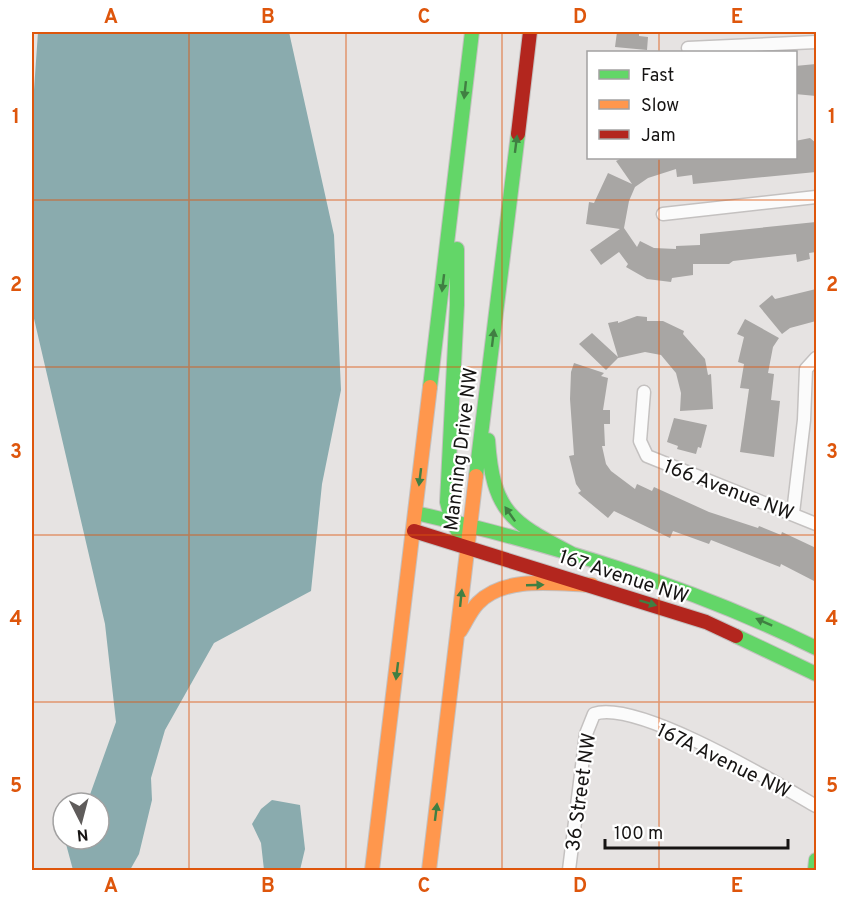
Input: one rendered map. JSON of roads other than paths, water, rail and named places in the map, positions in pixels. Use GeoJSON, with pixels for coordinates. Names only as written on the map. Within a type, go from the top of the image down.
{"type":"FeatureCollection","features":[{"type":"Feature","properties":{"kind":"main road","name":"Manning Drive NW"},"geometry":{"type":"LineString","coordinates":[[372,870],[472,32]]}},
{"type":"Feature","properties":{"kind":"main road","name":"Manning Drive NW"},"geometry":{"type":"LineString","coordinates":[[429,870],[530,32]]}},
{"type":"Feature","properties":{"kind":"main road"},"geometry":{"type":"LineString","coordinates":[[455,185],[458,282],[446,487],[452,520],[467,547]]}},
{"type":"Feature","properties":{"kind":"main road"},"geometry":{"type":"LineString","coordinates":[[486,396],[489,455],[498,490],[511,518],[536,536],[576,556]]}},
{"type":"Feature","properties":{"kind":"main road","name":"167 Avenue NW"},"geometry":{"type":"LineString","coordinates":[[416,513],[470,525],[707,597],[816,648]]}},
{"type":"Feature","properties":{"kind":"main road","name":"167 Avenue NW"},"geometry":{"type":"LineString","coordinates":[[414,531],[706,622],[816,675]]}},
{"type":"Feature","properties":{"kind":"main road"},"geometry":{"type":"LineString","coordinates":[[457,636],[479,602],[500,589],[528,585],[592,585]]}},
{"type":"Feature","properties":{"kind":"main road"},"geometry":{"type":"LineString","coordinates":[[816,860],[816,870]]}},
{"type":"Feature","properties":{"kind":"street"},"geometry":{"type":"LineString","coordinates":[[688,48],[816,42]]}},
{"type":"Feature","properties":{"kind":"street"},"geometry":{"type":"LineString","coordinates":[[663,214],[816,198]]}},
{"type":"Feature","properties":{"kind":"street"},"geometry":{"type":"LineString","coordinates":[[793,513],[804,420],[805,377],[813,361]]}},
{"type":"Feature","properties":{"kind":"street","name":"166 Avenue NW"},"geometry":{"type":"LineString","coordinates":[[644,392],[640,432],[643,452],[683,472],[793,513],[816,524]]}},
{"type":"Feature","properties":{"kind":"street","name":"167A Avenue NW"},"geometry":{"type":"LineString","coordinates":[[594,714],[612,712],[688,738],[747,766],[816,806]]}},
{"type":"Feature","properties":{"kind":"street","name":"36 Street NW"},"geometry":{"type":"LineString","coordinates":[[569,870],[586,735],[594,714]]}},
{"type":"Feature","properties":{"kind":"water"},"geometry":{"type":"Polygon","coordinates":[[[38,32],[289,32],[334,235],[341,390],[322,484],[311,591],[214,643],[165,730],[151,778],[152,800],[139,854],[130,870],[73,870],[68,851],[111,851],[111,791],[91,791],[116,722],[105,624],[32,310],[32,119],[38,32]]]}},
{"type":"Feature","properties":{"kind":"water"},"geometry":{"type":"Polygon","coordinates":[[[272,800],[300,805],[305,849],[300,870],[264,870],[261,843],[252,824],[261,809],[272,800]]]}}]}
